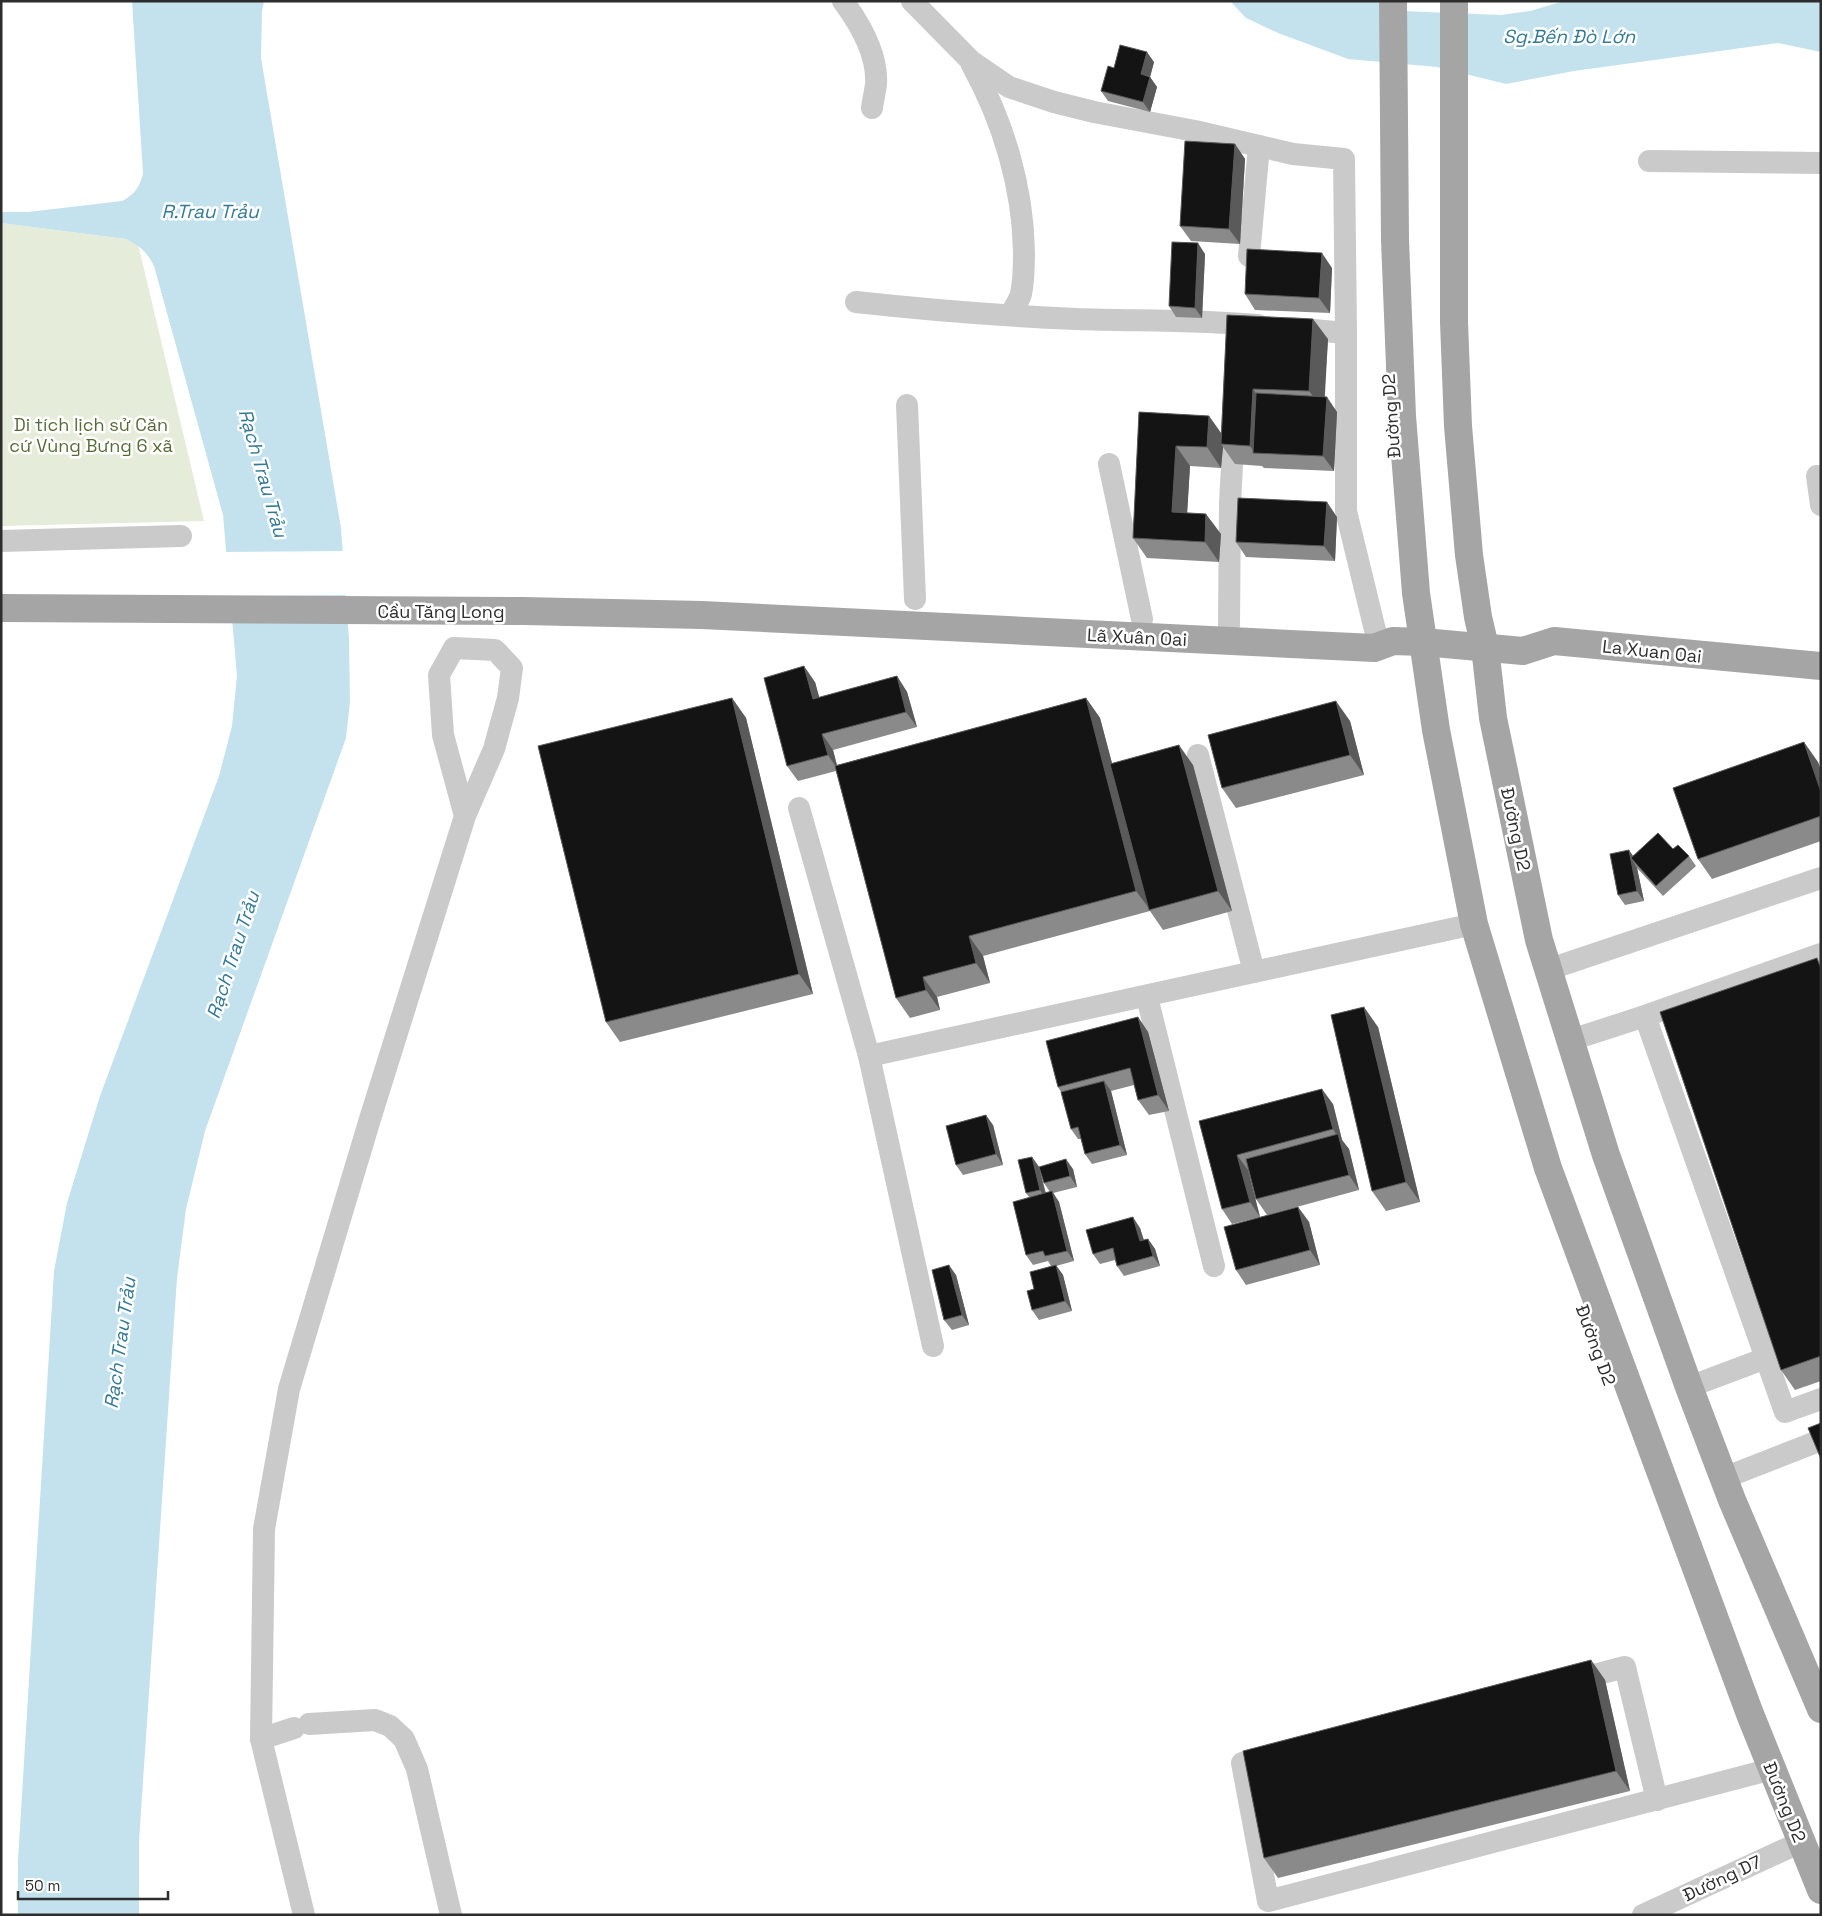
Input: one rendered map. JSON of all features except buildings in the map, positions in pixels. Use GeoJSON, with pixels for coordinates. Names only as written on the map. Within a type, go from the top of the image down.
{"type":"FeatureCollection","features":[{"type":"Feature","properties":{"kind":"main road","name":"Đường D2"},"geometry":{"type":"LineString","coordinates":[[1393,1],[1395,240],[1402,416],[1416,593],[1439,749],[1474,924],[1548,1168],[1750,1714],[1772,1769],[1811,1837],[1821,1890]]}},
{"type":"Feature","properties":{"kind":"main road","name":"Đường D2"},"geometry":{"type":"LineString","coordinates":[[1454,1],[1454,257],[1458,426],[1474,589],[1485,647],[1493,718],[1539,940],[1606,1155],[1686,1376],[1728,1489],[1819,1705]]}},
{"type":"Feature","properties":{"kind":"main road","name":"Cầu Tăng Long"},"geometry":{"type":"LineString","coordinates":[[1,608],[613,612],[732,616],[881,625],[1374,648],[1393,641],[1423,642]]}},
{"type":"Feature","properties":{"kind":"main road","name":"La Xuan Oai"},"geometry":{"type":"LineString","coordinates":[[1423,642],[1523,651],[1554,641],[1821,666]]}},
{"type":"Feature","properties":{"kind":"street"},"geometry":{"type":"LineString","coordinates":[[843,1],[866,38],[874,62],[876,83],[872,108]]}},
{"type":"Feature","properties":{"kind":"street"},"geometry":{"type":"LineString","coordinates":[[912,1],[970,62],[989,95],[1013,167],[1021,210],[1024,274],[1020,295],[1010,314]]}},
{"type":"Feature","properties":{"kind":"street"},"geometry":{"type":"LineString","coordinates":[[970,62],[1009,87],[1054,102],[1094,112],[1194,130],[1293,154],[1344,159],[1346,333],[1336,511],[1375,630]]}},
{"type":"Feature","properties":{"kind":"street"},"geometry":{"type":"LineString","coordinates":[[1250,256],[1259,146]]}},
{"type":"Feature","properties":{"kind":"street"},"geometry":{"type":"LineString","coordinates":[[1649,161],[1821,163]]}},
{"type":"Feature","properties":{"kind":"street"},"geometry":{"type":"LineString","coordinates":[[856,302],[924,309],[1076,319],[1170,322],[1238,334],[1346,333]]}},
{"type":"Feature","properties":{"kind":"street"},"geometry":{"type":"LineString","coordinates":[[906,405],[915,599]]}},
{"type":"Feature","properties":{"kind":"street"},"geometry":{"type":"LineString","coordinates":[[1229,625],[1240,504],[1234,413]]}},
{"type":"Feature","properties":{"kind":"street"},"geometry":{"type":"LineString","coordinates":[[1108,464],[1142,619]]}},
{"type":"Feature","properties":{"kind":"street"},"geometry":{"type":"LineString","coordinates":[[1817,476],[1821,506]]}},
{"type":"Feature","properties":{"kind":"street"},"geometry":{"type":"LineString","coordinates":[[1,541],[181,536]]}},
{"type":"Feature","properties":{"kind":"street"},"geometry":{"type":"LineString","coordinates":[[304,1915],[261,1739],[264,1529],[289,1389],[373,1109],[465,816],[494,749],[508,698],[512,668],[495,650],[454,648],[439,675],[443,735],[465,816]]}},
{"type":"Feature","properties":{"kind":"street"},"geometry":{"type":"LineString","coordinates":[[1198,755],[1254,972]]}},
{"type":"Feature","properties":{"kind":"street"},"geometry":{"type":"LineString","coordinates":[[799,808],[869,1056],[933,1346]]}},
{"type":"Feature","properties":{"kind":"street"},"geometry":{"type":"LineString","coordinates":[[1547,970],[1821,878]]}},
{"type":"Feature","properties":{"kind":"street"},"geometry":{"type":"LineString","coordinates":[[869,1056],[1147,997],[1474,924]]}},
{"type":"Feature","properties":{"kind":"street"},"geometry":{"type":"LineString","coordinates":[[1575,1052],[1645,1016],[1821,954]]}},
{"type":"Feature","properties":{"kind":"street"},"geometry":{"type":"LineString","coordinates":[[1147,997],[1214,1266]]}},
{"type":"Feature","properties":{"kind":"street"},"geometry":{"type":"LineString","coordinates":[[1645,1016],[1785,1412],[1821,1399]]}},
{"type":"Feature","properties":{"kind":"street"},"geometry":{"type":"LineString","coordinates":[[1686,1376],[1766,1358]]}},
{"type":"Feature","properties":{"kind":"street"},"geometry":{"type":"LineString","coordinates":[[1728,1489],[1821,1440]]}},
{"type":"Feature","properties":{"kind":"street"},"geometry":{"type":"LineString","coordinates":[[1549,1686],[1625,1667],[1657,1800]]}},
{"type":"Feature","properties":{"kind":"street"},"geometry":{"type":"LineString","coordinates":[[261,1739],[301,1726],[375,1720],[390,1726],[404,1739],[417,1769],[451,1915]]}},
{"type":"Feature","properties":{"kind":"street"},"geometry":{"type":"LineString","coordinates":[[1300,1749],[1242,1763],[1268,1901],[1772,1769]]}},
{"type":"Feature","properties":{"kind":"street","name":"Đường D7"},"geometry":{"type":"LineString","coordinates":[[1643,1915],[1811,1837]]}},
{"type":"Feature","properties":{"kind":"green space","name":"Di tích lịch sử Căn cứ Vùng Bưng 6 xã"},"geometry":{"type":"Polygon","coordinates":[[[1,223],[126,239],[138,244],[204,521],[1,526],[1,223]]]}},
{"type":"Feature","properties":{"kind":"water","name":"R.Trau Trảu"},"geometry":{"type":"Polygon","coordinates":[[[132,1],[264,1],[261,58],[341,528],[349,639],[350,701],[346,738],[205,1131],[186,1209],[177,1278],[139,1841],[139,1915],[18,1915],[18,1860],[54,1271],[67,1203],[100,1096],[219,776],[232,726],[237,676],[223,515],[154,266],[143,250],[126,239],[1,223],[1,212],[28,212],[122,201],[130,196],[138,187],[143,174],[132,1]]]}},
{"type":"Feature","properties":{"kind":"water","name":"Sg.Bến Đò Lớn"},"geometry":{"type":"Polygon","coordinates":[[[1230,1],[1378,1],[1402,11],[1501,15],[1530,11],[1564,1],[1821,1],[1821,52],[1778,43],[1574,71],[1506,84],[1437,67],[1348,59],[1278,33],[1246,18],[1230,1]]]}},
{"type":"Feature","properties":{"kind":"pier"},"geometry":{"type":"Polygon","coordinates":[[[345,551],[348,595],[228,596],[224,552],[345,551]]]}},
{"type":"Feature","properties":{"kind":"water label","name":"Rạch Trau Trảu"},"geometry":{"type":"Point","coordinates":[263,473]}},
{"type":"Feature","properties":{"kind":"water label","name":"Rạch Trau Trảu"},"geometry":{"type":"Point","coordinates":[233,955]}},
{"type":"Feature","properties":{"kind":"water label","name":"Rạch Trau Trảu"},"geometry":{"type":"Point","coordinates":[120,1343]}}]}
